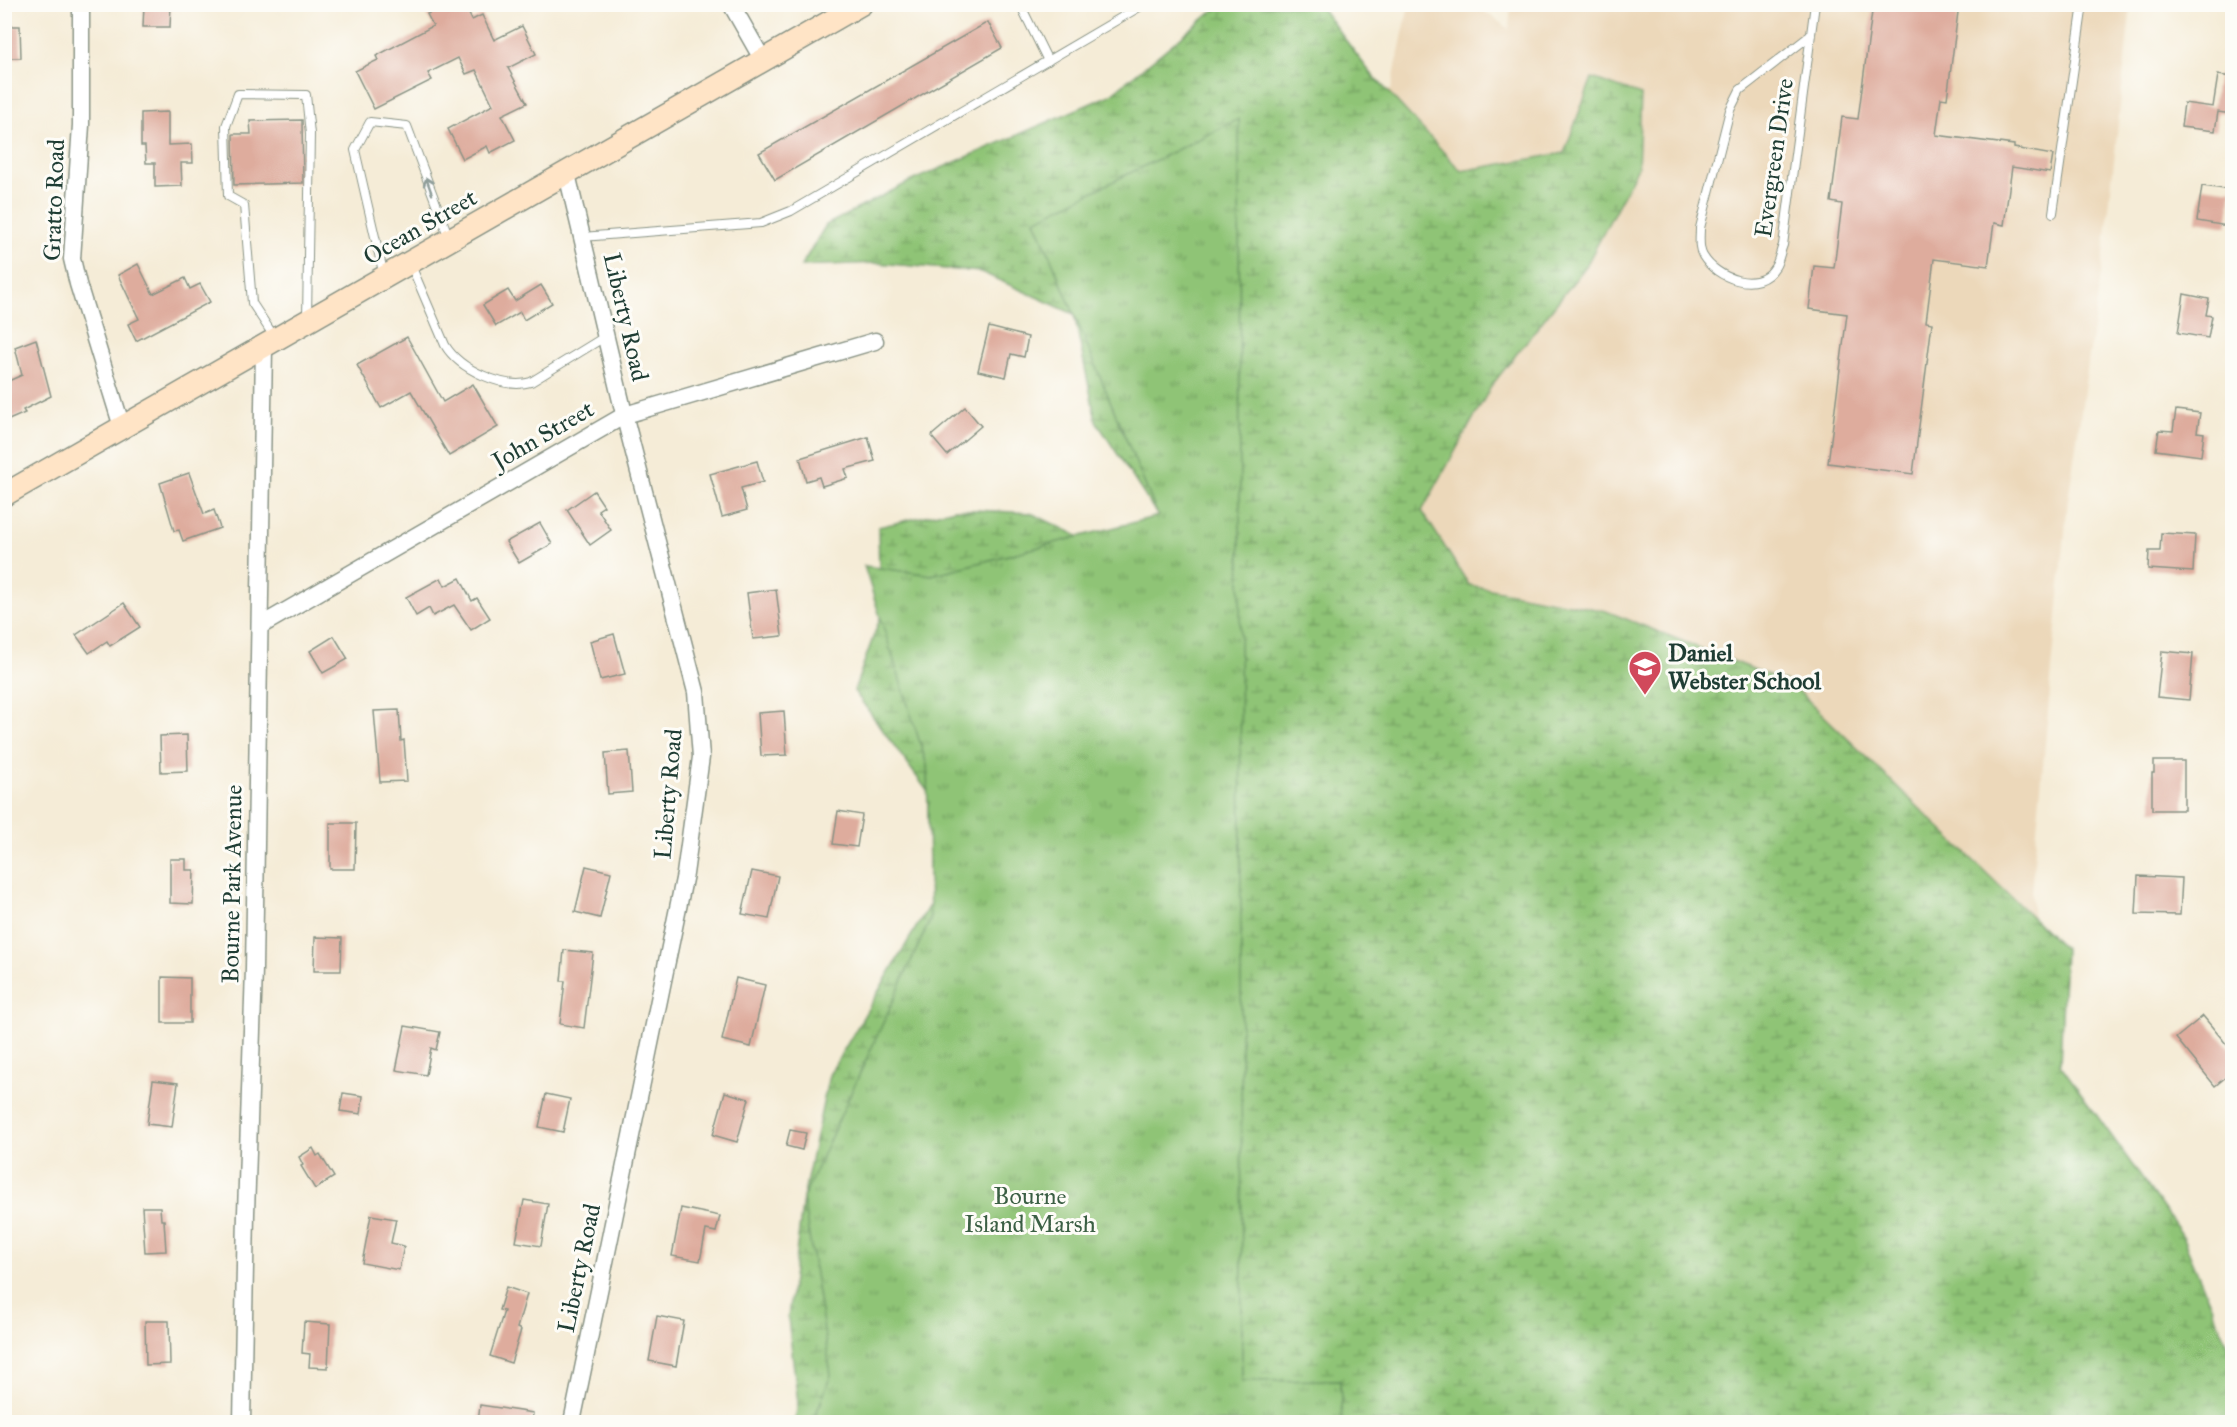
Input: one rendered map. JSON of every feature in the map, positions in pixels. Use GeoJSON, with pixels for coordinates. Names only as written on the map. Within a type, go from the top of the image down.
{"type":"FeatureCollection","features":[{"type":"Feature","properties":{"kind":"main road","name":"Ocean Street"},"geometry":{"type":"LineString","coordinates":[[4,495],[655,122],[764,62],[861,4]]}},
{"type":"Feature","properties":{"kind":"street","name":"Gratto Road"},"geometry":{"type":"LineString","coordinates":[[81,4],[81,125],[72,259],[122,428]]}},
{"type":"Feature","properties":{"kind":"street"},"geometry":{"type":"LineString","coordinates":[[731,4],[764,62]]}},
{"type":"Feature","properties":{"kind":"street","name":"Liberty Road"},"geometry":{"type":"LineString","coordinates":[[567,174],[625,415],[696,692],[701,757],[685,874],[572,1422]]}},
{"type":"Feature","properties":{"kind":"street","name":"John Street"},"geometry":{"type":"LineString","coordinates":[[260,626],[625,415],[875,340]]}},
{"type":"Feature","properties":{"kind":"street","name":"Bourne Park Avenue"},"geometry":{"type":"LineString","coordinates":[[242,1422],[260,626],[270,343]]}},
{"type":"Feature","properties":{"kind":"lane"},"geometry":{"type":"LineString","coordinates":[[1020,4],[1047,61]]}},
{"type":"Feature","properties":{"kind":"lane","name":"Evergreen Drive"},"geometry":{"type":"LineString","coordinates":[[1811,35],[1740,90],[1730,110],[1700,228],[1700,243],[1701,254],[1710,266],[1731,279],[1752,281],[1763,277],[1774,269],[1783,245],[1811,35],[1815,4]]}},
{"type":"Feature","properties":{"kind":"lane"},"geometry":{"type":"LineString","coordinates":[[2054,213],[2083,4]]}},
{"type":"Feature","properties":{"kind":"lane"},"geometry":{"type":"LineString","coordinates":[[582,237],[761,223],[792,211],[1141,6]]}},
{"type":"Feature","properties":{"kind":"lane"},"geometry":{"type":"LineString","coordinates":[[270,343],[252,303],[243,205],[228,196],[226,126],[238,94],[306,95],[310,134],[307,322]]}},
{"type":"Feature","properties":{"kind":"lane"},"geometry":{"type":"LineString","coordinates":[[385,278],[355,150],[370,122],[407,126],[450,241]]}},
{"type":"Feature","properties":{"kind":"lane"},"geometry":{"type":"LineString","coordinates":[[410,263],[445,345],[451,354],[470,370],[504,381],[523,384],[606,336]]}},
{"type":"Feature","properties":{"kind":"shaded area","name":"Daniel Webster School"},"geometry":{"type":"Polygon","coordinates":[[[1511,4],[2131,5],[2104,253],[2068,500],[2031,892],[2037,984],[1342,1422],[1239,119],[1391,90],[1409,5],[1476,5],[1509,29],[1511,4]]]}},
{"type":"Feature","properties":{"kind":"green space"},"geometry":{"type":"Polygon","coordinates":[[[1227,5],[1319,5],[1369,71],[1461,171],[1564,153],[1592,78],[1641,95],[1638,167],[1586,266],[1492,385],[1422,511],[1469,585],[1606,611],[1791,684],[2065,949],[2060,1064],[2181,1233],[2232,1356],[2232,1422],[795,1422],[798,1403],[788,1318],[803,1198],[829,1075],[930,904],[928,792],[854,691],[880,618],[878,527],[955,509],[1031,513],[1140,566],[1158,516],[1096,421],[1074,314],[981,272],[878,263],[801,266],[826,225],[909,182],[1110,95],[1214,10],[1227,5]]]}},
{"type":"Feature","properties":{"kind":"green space","name":"Bourne Island Marsh"},"geometry":{"type":"Polygon","coordinates":[[[1239,119],[1242,1381],[1340,1380],[1342,1422],[813,1422],[831,1375],[803,1198],[930,920],[927,765],[864,566],[932,575],[1158,516],[1035,220],[1239,119]]]}},
{"type":"Feature","properties":{"kind":"building"},"geometry":{"type":"Polygon","coordinates":[[[144,4],[171,4],[170,27],[143,27],[144,4]]]}},
{"type":"Feature","properties":{"kind":"building"},"geometry":{"type":"Polygon","coordinates":[[[446,4],[464,4],[472,20],[482,15],[494,40],[522,26],[536,54],[508,68],[527,103],[502,115],[515,140],[490,153],[487,146],[463,159],[448,129],[493,105],[476,70],[466,74],[458,58],[428,73],[432,80],[374,109],[355,71],[378,60],[376,56],[433,26],[427,14],[446,4]]]}},
{"type":"Feature","properties":{"kind":"building"},"geometry":{"type":"Polygon","coordinates":[[[1873,4],[1959,4],[1947,99],[1941,98],[1936,135],[2014,145],[2014,148],[2053,155],[2050,173],[2012,167],[2004,225],[1994,223],[1988,266],[1934,259],[1926,322],[1932,323],[1913,474],[1828,463],[1847,314],[1809,309],[1814,266],[1834,268],[1842,204],[1831,202],[1842,117],[1858,119],[1873,4]]]}},
{"type":"Feature","properties":{"kind":"building"},"geometry":{"type":"Polygon","coordinates":[[[988,22],[1002,48],[775,180],[759,153],[988,22]]]}},
{"type":"Feature","properties":{"kind":"building"},"geometry":{"type":"Polygon","coordinates":[[[4,26],[20,26],[21,58],[4,58],[4,26]]]}},
{"type":"Feature","properties":{"kind":"building"},"geometry":{"type":"Polygon","coordinates":[[[2218,75],[2232,77],[2232,114],[2218,112],[2215,131],[2181,127],[2184,103],[2213,107],[2218,75]]]}},
{"type":"Feature","properties":{"kind":"building"},"geometry":{"type":"Polygon","coordinates":[[[168,112],[168,145],[192,144],[193,163],[181,163],[182,186],[155,187],[155,163],[146,163],[145,146],[141,146],[141,113],[168,112]]]}},
{"type":"Feature","properties":{"kind":"building"},"geometry":{"type":"Polygon","coordinates":[[[302,120],[303,183],[234,185],[233,134],[251,134],[250,121],[302,120]]]}},
{"type":"Feature","properties":{"kind":"building"},"geometry":{"type":"Polygon","coordinates":[[[2202,186],[2232,190],[2227,226],[2197,221],[2202,186]]]}},
{"type":"Feature","properties":{"kind":"building"},"geometry":{"type":"Polygon","coordinates":[[[138,264],[153,294],[185,278],[190,289],[200,284],[210,302],[136,341],[128,324],[139,319],[118,275],[138,264]]]}},
{"type":"Feature","properties":{"kind":"building"},"geometry":{"type":"Polygon","coordinates":[[[541,285],[552,303],[524,320],[520,312],[496,326],[483,305],[508,290],[515,301],[541,285]]]}},
{"type":"Feature","properties":{"kind":"building"},"geometry":{"type":"Polygon","coordinates":[[[2184,294],[2209,299],[2206,315],[2212,316],[2208,338],[2178,333],[2184,294]]]}},
{"type":"Feature","properties":{"kind":"building"},"geometry":{"type":"Polygon","coordinates":[[[989,327],[1028,337],[1024,357],[1011,354],[1006,377],[978,371],[989,327]]]}},
{"type":"Feature","properties":{"kind":"building"},"geometry":{"type":"Polygon","coordinates":[[[407,337],[443,402],[473,384],[498,427],[449,456],[411,391],[381,408],[357,365],[407,337]]]}},
{"type":"Feature","properties":{"kind":"building"},"geometry":{"type":"Polygon","coordinates":[[[36,339],[51,396],[23,410],[25,413],[4,422],[4,383],[22,375],[15,347],[36,339]]]}},
{"type":"Feature","properties":{"kind":"building"},"geometry":{"type":"Polygon","coordinates":[[[965,407],[981,426],[947,455],[931,436],[965,407]]]}},
{"type":"Feature","properties":{"kind":"building"},"geometry":{"type":"Polygon","coordinates":[[[2176,410],[2200,413],[2197,432],[2204,433],[2201,456],[2156,450],[2159,430],[2173,431],[2176,410]]]}},
{"type":"Feature","properties":{"kind":"building"},"geometry":{"type":"Polygon","coordinates":[[[868,437],[875,461],[845,469],[848,478],[822,486],[819,477],[806,481],[800,458],[868,437]]]}},
{"type":"Feature","properties":{"kind":"building"},"geometry":{"type":"Polygon","coordinates":[[[757,461],[763,482],[741,488],[747,510],[722,517],[710,474],[757,461]]]}},
{"type":"Feature","properties":{"kind":"building"},"geometry":{"type":"Polygon","coordinates":[[[189,473],[204,514],[214,510],[220,528],[183,541],[179,530],[174,531],[160,483],[189,473]]]}},
{"type":"Feature","properties":{"kind":"building"},"geometry":{"type":"Polygon","coordinates":[[[594,491],[604,506],[598,510],[611,530],[590,545],[567,510],[594,491]]]}},
{"type":"Feature","properties":{"kind":"building"},"geometry":{"type":"Polygon","coordinates":[[[540,523],[552,544],[519,563],[506,542],[540,523]]]}},
{"type":"Feature","properties":{"kind":"building"},"geometry":{"type":"Polygon","coordinates":[[[2161,533],[2195,535],[2193,572],[2148,569],[2149,551],[2160,551],[2161,533]]]}},
{"type":"Feature","properties":{"kind":"building"},"geometry":{"type":"Polygon","coordinates":[[[441,578],[445,586],[460,578],[472,601],[477,598],[490,618],[471,630],[454,605],[433,616],[429,608],[416,616],[406,597],[441,578]]]}},
{"type":"Feature","properties":{"kind":"building"},"geometry":{"type":"Polygon","coordinates":[[[776,589],[782,636],[753,639],[747,593],[776,589]]]}},
{"type":"Feature","properties":{"kind":"building"},"geometry":{"type":"Polygon","coordinates":[[[124,603],[140,627],[110,646],[107,641],[89,653],[76,635],[124,603]]]}},
{"type":"Feature","properties":{"kind":"building"},"geometry":{"type":"Polygon","coordinates":[[[614,634],[625,674],[600,680],[590,641],[614,634]]]}},
{"type":"Feature","properties":{"kind":"building"},"geometry":{"type":"Polygon","coordinates":[[[334,636],[348,659],[323,673],[310,651],[334,636]]]}},
{"type":"Feature","properties":{"kind":"building"},"geometry":{"type":"Polygon","coordinates":[[[2162,651],[2193,654],[2189,700],[2157,697],[2162,651]]]}},
{"type":"Feature","properties":{"kind":"building"},"geometry":{"type":"Polygon","coordinates":[[[399,710],[407,781],[380,782],[374,711],[399,710]]]}},
{"type":"Feature","properties":{"kind":"building"},"geometry":{"type":"Polygon","coordinates":[[[784,711],[787,755],[761,756],[758,713],[784,711]]]}},
{"type":"Feature","properties":{"kind":"building"},"geometry":{"type":"Polygon","coordinates":[[[187,735],[188,771],[161,772],[160,736],[187,735]]]}},
{"type":"Feature","properties":{"kind":"building"},"geometry":{"type":"Polygon","coordinates":[[[629,751],[632,792],[608,794],[605,753],[629,751]]]}},
{"type":"Feature","properties":{"kind":"building"},"geometry":{"type":"Polygon","coordinates":[[[2154,761],[2184,761],[2184,810],[2152,810],[2154,761]]]}},
{"type":"Feature","properties":{"kind":"building"},"geometry":{"type":"Polygon","coordinates":[[[838,811],[862,815],[857,847],[833,844],[838,811]]]}},
{"type":"Feature","properties":{"kind":"building"},"geometry":{"type":"Polygon","coordinates":[[[330,823],[356,823],[355,869],[330,869],[330,823]]]}},
{"type":"Feature","properties":{"kind":"building"},"geometry":{"type":"Polygon","coordinates":[[[170,859],[186,859],[186,870],[194,870],[193,904],[170,903],[170,859]]]}},
{"type":"Feature","properties":{"kind":"building"},"geometry":{"type":"Polygon","coordinates":[[[586,866],[611,872],[600,918],[575,912],[586,866]]]}},
{"type":"Feature","properties":{"kind":"building"},"geometry":{"type":"Polygon","coordinates":[[[752,871],[778,876],[769,919],[742,914],[752,871]]]}},
{"type":"Feature","properties":{"kind":"building"},"geometry":{"type":"Polygon","coordinates":[[[2138,876],[2182,878],[2180,915],[2136,914],[2138,876]]]}},
{"type":"Feature","properties":{"kind":"building"},"geometry":{"type":"Polygon","coordinates":[[[315,937],[342,938],[341,971],[314,971],[315,937]]]}},
{"type":"Feature","properties":{"kind":"building"},"geometry":{"type":"Polygon","coordinates":[[[564,950],[593,953],[584,1028],[560,1024],[565,981],[561,981],[564,950]]]}},
{"type":"Feature","properties":{"kind":"building"},"geometry":{"type":"Polygon","coordinates":[[[162,977],[190,978],[190,1023],[162,1023],[162,977]]]}},
{"type":"Feature","properties":{"kind":"building"},"geometry":{"type":"Polygon","coordinates":[[[736,978],[765,985],[751,1047],[722,1040],[736,978]]]}},
{"type":"Feature","properties":{"kind":"building"},"geometry":{"type":"Polygon","coordinates":[[[2203,1016],[2232,1051],[2232,1072],[2215,1086],[2176,1038],[2203,1016]]]}},
{"type":"Feature","properties":{"kind":"building"},"geometry":{"type":"Polygon","coordinates":[[[405,1026],[440,1032],[436,1050],[431,1048],[426,1075],[396,1070],[405,1026]]]}},
{"type":"Feature","properties":{"kind":"building"},"geometry":{"type":"Polygon","coordinates":[[[153,1080],[178,1083],[172,1127],[147,1124],[153,1080]]]}},
{"type":"Feature","properties":{"kind":"building"},"geometry":{"type":"Polygon","coordinates":[[[725,1092],[749,1099],[737,1142],[713,1135],[725,1092]]]}},
{"type":"Feature","properties":{"kind":"building"},"geometry":{"type":"Polygon","coordinates":[[[343,1093],[363,1096],[361,1114],[340,1111],[343,1093]]]}},
{"type":"Feature","properties":{"kind":"building"},"geometry":{"type":"Polygon","coordinates":[[[546,1094],[570,1099],[563,1132],[539,1127],[546,1094]]]}},
{"type":"Feature","properties":{"kind":"building"},"geometry":{"type":"Polygon","coordinates":[[[790,1130],[806,1133],[802,1150],[786,1146],[790,1130]]]}},
{"type":"Feature","properties":{"kind":"building"},"geometry":{"type":"Polygon","coordinates":[[[313,1148],[317,1156],[320,1154],[334,1177],[315,1189],[301,1166],[303,1165],[299,1157],[313,1148]]]}},
{"type":"Feature","properties":{"kind":"building"},"geometry":{"type":"Polygon","coordinates":[[[524,1200],[548,1204],[541,1246],[516,1242],[524,1200]]]}},
{"type":"Feature","properties":{"kind":"building"},"geometry":{"type":"Polygon","coordinates":[[[142,1207],[160,1207],[161,1220],[164,1220],[166,1251],[145,1252],[142,1207]]]}},
{"type":"Feature","properties":{"kind":"building"},"geometry":{"type":"Polygon","coordinates":[[[681,1208],[720,1216],[716,1232],[706,1230],[700,1261],[672,1256],[681,1208]]]}},
{"type":"Feature","properties":{"kind":"building"},"geometry":{"type":"Polygon","coordinates":[[[371,1215],[396,1219],[391,1243],[404,1246],[399,1270],[362,1263],[371,1215]]]}},
{"type":"Feature","properties":{"kind":"building"},"geometry":{"type":"Polygon","coordinates":[[[506,1287],[527,1294],[517,1328],[521,1330],[511,1363],[490,1356],[504,1311],[499,1310],[506,1287]]]}},
{"type":"Feature","properties":{"kind":"building"},"geometry":{"type":"Polygon","coordinates":[[[657,1316],[684,1321],[676,1366],[649,1361],[657,1316]]]}},
{"type":"Feature","properties":{"kind":"building"},"geometry":{"type":"Polygon","coordinates":[[[145,1321],[169,1321],[170,1364],[146,1365],[145,1321]]]}},
{"type":"Feature","properties":{"kind":"building"},"geometry":{"type":"Polygon","coordinates":[[[304,1322],[330,1324],[328,1368],[309,1367],[310,1354],[302,1353],[304,1322]]]}},
{"type":"Feature","properties":{"kind":"building"},"geometry":{"type":"Polygon","coordinates":[[[480,1405],[533,1413],[532,1422],[478,1422],[480,1405]]]}},
{"type":"Feature","properties":{"kind":"place","name":"Daniel Webster School"},"geometry":{"type":"Point","coordinates":[1645,696]}}]}
